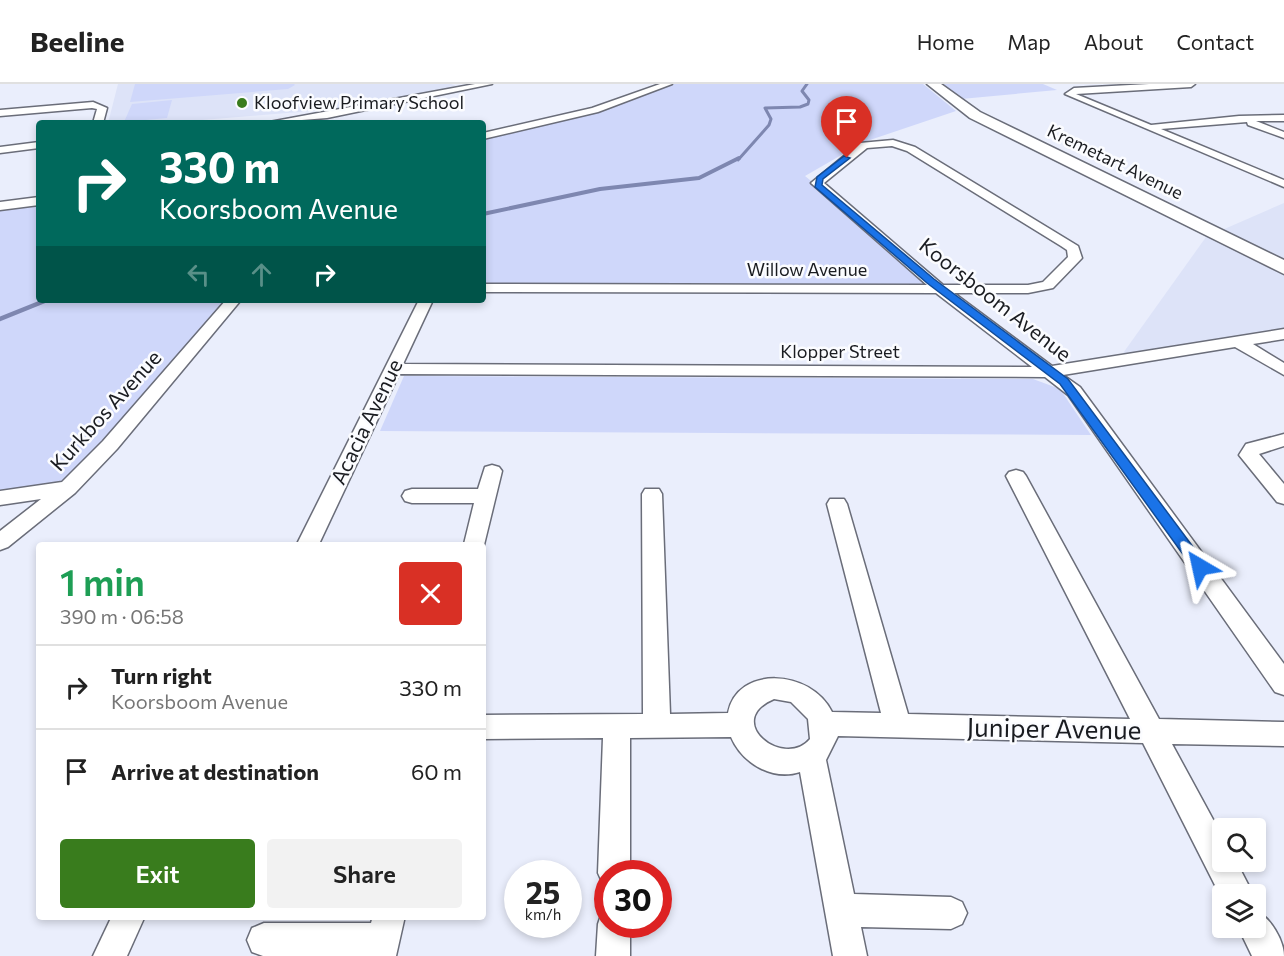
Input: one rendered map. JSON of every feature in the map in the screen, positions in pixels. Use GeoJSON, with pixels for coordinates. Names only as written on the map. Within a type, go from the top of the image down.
{"type":"FeatureCollection","features":[{"type":"Feature","properties":{"kind":"street"},"geometry":{"type":"LineString","coordinates":[[291,120],[488,84]]}},
{"type":"Feature","properties":{"kind":"street"},"geometry":{"type":"LineString","coordinates":[[486,135],[595,110],[668,84]]}},
{"type":"Feature","properties":{"kind":"street","name":"Kremetart Avenue"},"geometry":{"type":"LineString","coordinates":[[933,84],[975,115],[1284,268]]}},
{"type":"Feature","properties":{"kind":"street"},"geometry":{"type":"LineString","coordinates":[[1191,84],[1074,91],[1069,94],[1284,184]]}},
{"type":"Feature","properties":{"kind":"street"},"geometry":{"type":"LineString","coordinates":[[0,113],[93,105],[102,108],[99,120]]}},
{"type":"Feature","properties":{"kind":"street"},"geometry":{"type":"LineString","coordinates":[[1150,128],[1239,118],[1284,118]]}},
{"type":"Feature","properties":{"kind":"street"},"geometry":{"type":"LineString","coordinates":[[1239,118],[1284,135]]}},
{"type":"Feature","properties":{"kind":"street","name":"Koorsboom Avenue"},"geometry":{"type":"LineString","coordinates":[[889,143],[864,145],[816,183],[941,290],[1074,392],[1284,684]]}},
{"type":"Feature","properties":{"kind":"street","name":"Willow Avenue"},"geometry":{"type":"LineString","coordinates":[[486,288],[1028,289],[1048,285],[1075,258],[1075,254],[1066,243],[1039,226],[906,146],[889,143]]}},
{"type":"Feature","properties":{"kind":"street"},"geometry":{"type":"LineString","coordinates":[[0,150],[36,145]]}},
{"type":"Feature","properties":{"kind":"street"},"geometry":{"type":"LineString","coordinates":[[0,206],[36,201]]}},
{"type":"Feature","properties":{"kind":"street","name":"Kurkbos Avenue"},"geometry":{"type":"LineString","coordinates":[[0,542],[68,488],[110,445],[231,303]]}},
{"type":"Feature","properties":{"kind":"street","name":"Acacia Avenue"},"geometry":{"type":"LineString","coordinates":[[309,542],[425,303]]}},
{"type":"Feature","properties":{"kind":"street","name":"Klopper Street"},"geometry":{"type":"LineString","coordinates":[[393,369],[1049,372],[1284,334]]}},
{"type":"Feature","properties":{"kind":"street"},"geometry":{"type":"LineString","coordinates":[[1239,342],[1284,370]]}},
{"type":"Feature","properties":{"kind":"street"},"geometry":{"type":"LineString","coordinates":[[1284,440],[1253,448],[1249,455],[1284,497]]}},
{"type":"Feature","properties":{"kind":"street"},"geometry":{"type":"LineString","coordinates":[[475,542],[492,471]]}},
{"type":"Feature","properties":{"kind":"street"},"geometry":{"type":"LineString","coordinates":[[1016,476],[1232,884]]}},
{"type":"Feature","properties":{"kind":"street"},"geometry":{"type":"LineString","coordinates":[[0,498],[68,488]]}},
{"type":"Feature","properties":{"kind":"street"},"geometry":{"type":"LineString","coordinates":[[652,494],[657,726]]}},
{"type":"Feature","properties":{"kind":"street"},"geometry":{"type":"LineString","coordinates":[[412,496],[486,496]]}},
{"type":"Feature","properties":{"kind":"street"},"geometry":{"type":"LineString","coordinates":[[837,504],[898,726]]}},
{"type":"Feature","properties":{"kind":"street"},"geometry":{"type":"LineString","coordinates":[[773,688],[801,694],[820,712],[825,724],[820,748],[811,756],[788,762],[762,755],[744,738],[739,725],[744,705],[762,690],[773,688]]}},
{"type":"Feature","properties":{"kind":"street","name":"Juniper Avenue"},"geometry":{"type":"LineString","coordinates":[[825,724],[1284,734]]}},
{"type":"Feature","properties":{"kind":"street"},"geometry":{"type":"LineString","coordinates":[[486,727],[739,725]]}},
{"type":"Feature","properties":{"kind":"street"},"geometry":{"type":"LineString","coordinates":[[614,860],[617,726]]}},
{"type":"Feature","properties":{"kind":"street"},"geometry":{"type":"LineString","coordinates":[[811,756],[850,956]]}},
{"type":"Feature","properties":{"kind":"street"},"geometry":{"type":"LineString","coordinates":[[842,910],[951,913]]}},
{"type":"Feature","properties":{"kind":"street"},"geometry":{"type":"LineString","coordinates":[[110,956],[127,920]]}},
{"type":"Feature","properties":{"kind":"street"},"geometry":{"type":"LineString","coordinates":[[264,940],[384,937]]}},
{"type":"Feature","properties":{"kind":"street"},"geometry":{"type":"LineString","coordinates":[[613,956],[614,938]]}},
{"type":"Feature","properties":{"kind":"street"},"geometry":{"type":"LineString","coordinates":[[1260,938],[1270,956]]}},
{"type":"Feature","properties":{"kind":"shaded area","name":"Kloofview Primary School"},"geometry":{"type":"Polygon","coordinates":[[[118,84],[451,84],[457,86],[347,108],[203,120],[109,120],[118,84]]]}},
{"type":"Feature","properties":{"kind":"shaded area"},"geometry":{"type":"Polygon","coordinates":[[[135,84],[295,85],[288,89],[130,102],[135,84]]]}},
{"type":"Feature","properties":{"kind":"shaded area"},"geometry":{"type":"Polygon","coordinates":[[[672,84],[923,84],[956,111],[864,142],[805,176],[943,289],[486,286],[486,136],[602,109],[672,84]]]}},
{"type":"Feature","properties":{"kind":"shaded area"},"geometry":{"type":"Polygon","coordinates":[[[942,84],[1043,84],[1057,90],[961,99],[942,84]]]}},
{"type":"Feature","properties":{"kind":"shaded area"},"geometry":{"type":"Polygon","coordinates":[[[172,100],[167,118],[125,120],[132,104],[172,100]]]}},
{"type":"Feature","properties":{"kind":"shaded area"},"geometry":{"type":"Polygon","coordinates":[[[1284,203],[1284,329],[1121,356],[1206,237],[1284,203]]]}},
{"type":"Feature","properties":{"kind":"shaded area"},"geometry":{"type":"Polygon","coordinates":[[[36,206],[36,303],[229,303],[82,479],[0,494],[0,211],[36,206]]]}},
{"type":"Feature","properties":{"kind":"shaded area"},"geometry":{"type":"Polygon","coordinates":[[[404,376],[1033,379],[1060,389],[1091,435],[380,431],[404,376]]]}},
{"type":"Feature","properties":{"kind":"waterway"},"geometry":{"type":"LineString","coordinates":[[738,160],[769,125],[771,119],[765,108],[800,107],[808,104],[809,100],[802,91],[807,84]]}},
{"type":"Feature","properties":{"kind":"waterway"},"geometry":{"type":"LineString","coordinates":[[486,213],[600,189],[699,178],[739,158]]}},
{"type":"Feature","properties":{"kind":"waterway"},"geometry":{"type":"LineString","coordinates":[[0,319],[40,303]]}},
{"type":"Feature","properties":{"kind":"place","name":"Kloofview Primary School"},"geometry":{"type":"Point","coordinates":[242,103]}},
{"type":"Feature","properties":{"kind":"route"},"geometry":{"type":"LineString","coordinates":[[847,158],[819,178],[816,183],[818,186],[931,281],[1064,382],[1074,392],[1200,567]]}}]}
